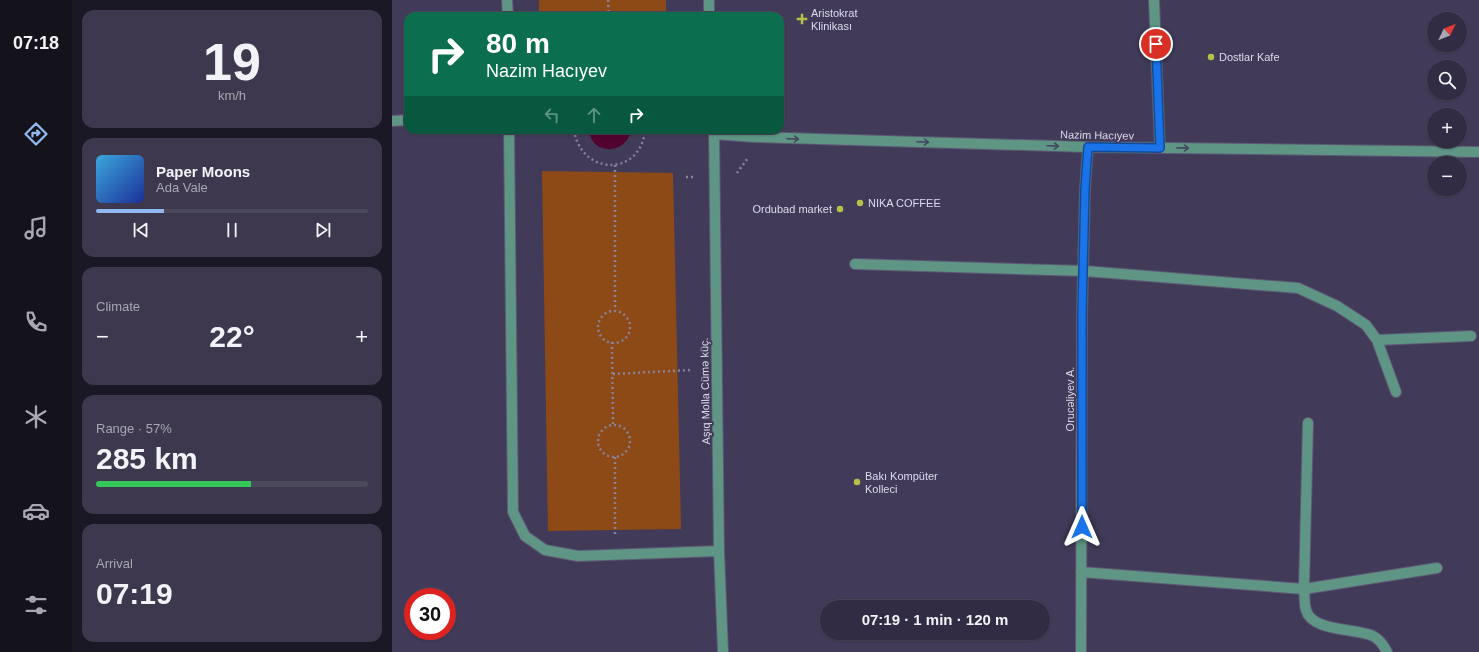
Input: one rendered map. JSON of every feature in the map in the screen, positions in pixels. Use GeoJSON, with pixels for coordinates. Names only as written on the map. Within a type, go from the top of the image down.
{"type":"FeatureCollection","features":[{"type":"Feature","properties":{"kind":"street"},"geometry":{"type":"LineString","coordinates":[[507,0],[508,12]]}},
{"type":"Feature","properties":{"kind":"street"},"geometry":{"type":"LineString","coordinates":[[709,0],[709,12]]}},
{"type":"Feature","properties":{"kind":"street"},"geometry":{"type":"LineString","coordinates":[[1154,0],[1160,148]]}},
{"type":"Feature","properties":{"kind":"street"},"geometry":{"type":"LineString","coordinates":[[392,121],[404,120]]}},
{"type":"Feature","properties":{"kind":"street"},"geometry":{"type":"LineString","coordinates":[[509,134],[513,512],[525,536],[545,550],[578,556],[719,550]]}},
{"type":"Feature","properties":{"kind":"street","name":"Aşıq Molla Cümə küç."},"geometry":{"type":"LineString","coordinates":[[714,134],[719,550],[723,652]]}},
{"type":"Feature","properties":{"kind":"street","name":"Nazim Hacıyev"},"geometry":{"type":"LineString","coordinates":[[727,134],[754,138],[1088,147],[1479,152]]}},
{"type":"Feature","properties":{"kind":"street","name":"Orucəliyev A."},"geometry":{"type":"LineString","coordinates":[[1081,652],[1082,322],[1085,271],[1085,189],[1088,147]]}},
{"type":"Feature","properties":{"kind":"street"},"geometry":{"type":"LineString","coordinates":[[855,264],[1085,271],[1298,288],[1337,306],[1366,325],[1377,340],[1396,392]]}},
{"type":"Feature","properties":{"kind":"street"},"geometry":{"type":"LineString","coordinates":[[1377,340],[1472,336]]}},
{"type":"Feature","properties":{"kind":"street"},"geometry":{"type":"LineString","coordinates":[[1308,423],[1304,589],[1306,611],[1312,620],[1325,625],[1373,636],[1383,645],[1387,652]]}},
{"type":"Feature","properties":{"kind":"street"},"geometry":{"type":"LineString","coordinates":[[1081,572],[1304,589],[1437,568]]}},
{"type":"Feature","properties":{"kind":"path"},"geometry":{"type":"LineString","coordinates":[[608,0],[609,12]]}},
{"type":"Feature","properties":{"kind":"path"},"geometry":{"type":"LineString","coordinates":[[575,134],[576,142],[582,153],[597,163],[614,165],[626,162],[636,154],[642,144],[644,134]]}},
{"type":"Feature","properties":{"kind":"path"},"geometry":{"type":"LineString","coordinates":[[614,165],[615,311]]}},
{"type":"Feature","properties":{"kind":"path"},"geometry":{"type":"LineString","coordinates":[[615,311],[627,318],[630,328],[626,337],[617,342],[612,342],[603,338],[598,330],[598,325],[602,316],[615,311]]}},
{"type":"Feature","properties":{"kind":"path"},"geometry":{"type":"LineString","coordinates":[[612,342],[613,425]]}},
{"type":"Feature","properties":{"kind":"path"},"geometry":{"type":"LineString","coordinates":[[612,374],[691,370]]}},
{"type":"Feature","properties":{"kind":"path"},"geometry":{"type":"LineString","coordinates":[[613,425],[622,427],[626,431],[630,440],[627,450],[623,454],[615,456],[603,452],[599,442],[601,432],[604,428],[613,425]]}},
{"type":"Feature","properties":{"kind":"path"},"geometry":{"type":"LineString","coordinates":[[615,456],[615,539]]}},
{"type":"Feature","properties":{"kind":"shaded area"},"geometry":{"type":"Polygon","coordinates":[[[539,0],[666,0],[666,12],[539,12],[539,0]]]}},
{"type":"Feature","properties":{"kind":"shaded area"},"geometry":{"type":"Polygon","coordinates":[[[590,134],[630,134],[623,144],[616,148],[609,149],[602,148],[591,138],[590,134]]]}},
{"type":"Feature","properties":{"kind":"shaded area"},"geometry":{"type":"Polygon","coordinates":[[[542,171],[673,173],[681,529],[548,531],[542,171]]]}},
{"type":"Feature","properties":{"kind":"place","name":"Aristokrat Klinikası"},"geometry":{"type":"Point","coordinates":[802,19]}},
{"type":"Feature","properties":{"kind":"place","name":"Dostlar Kafe"},"geometry":{"type":"Point","coordinates":[1211,57]}},
{"type":"Feature","properties":{"kind":"place","name":"NIKA COFFEE"},"geometry":{"type":"Point","coordinates":[860,203]}},
{"type":"Feature","properties":{"kind":"place","name":"Ordubad market"},"geometry":{"type":"Point","coordinates":[840,209]}},
{"type":"Feature","properties":{"kind":"place","name":"Bakı Kompüter Kolleci"},"geometry":{"type":"Point","coordinates":[857,482]}},
{"type":"Feature","properties":{"kind":"route"},"geometry":{"type":"LineString","coordinates":[[1082,527],[1082,314],[1085,271],[1085,189],[1088,147],[1160,148],[1156,44]]}}]}
